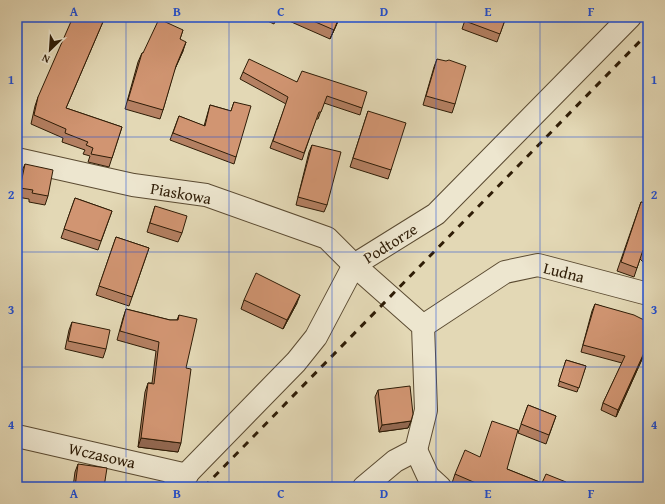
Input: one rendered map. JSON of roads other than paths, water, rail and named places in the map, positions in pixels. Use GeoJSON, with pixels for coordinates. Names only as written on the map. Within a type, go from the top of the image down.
{"type":"FeatureCollection","features":[{"type":"Feature","properties":{"kind":"street","name":"Podtorze"},"geometry":{"type":"LineString","coordinates":[[181,481],[296,362],[316,337],[354,265],[436,214],[630,17]]}},
{"type":"Feature","properties":{"kind":"street","name":"Piaskowa"},"geometry":{"type":"LineString","coordinates":[[17,159],[133,185],[206,195],[327,238],[354,265]]}},
{"type":"Feature","properties":{"kind":"street"},"geometry":{"type":"LineString","coordinates":[[354,265],[423,326],[426,410],[416,450],[428,476],[440,487]]}},
{"type":"Feature","properties":{"kind":"street","name":"Ludna"},"geometry":{"type":"LineString","coordinates":[[423,326],[505,272],[538,265],[648,294]]}},
{"type":"Feature","properties":{"kind":"street","name":"Wczasowa"},"geometry":{"type":"LineString","coordinates":[[17,436],[181,481]]}},
{"type":"Feature","properties":{"kind":"street"},"geometry":{"type":"LineString","coordinates":[[364,487],[395,461],[416,450]]}},
{"type":"Feature","properties":{"kind":"railway"},"geometry":{"type":"LineString","coordinates":[[204,487],[648,33]]}}]}
